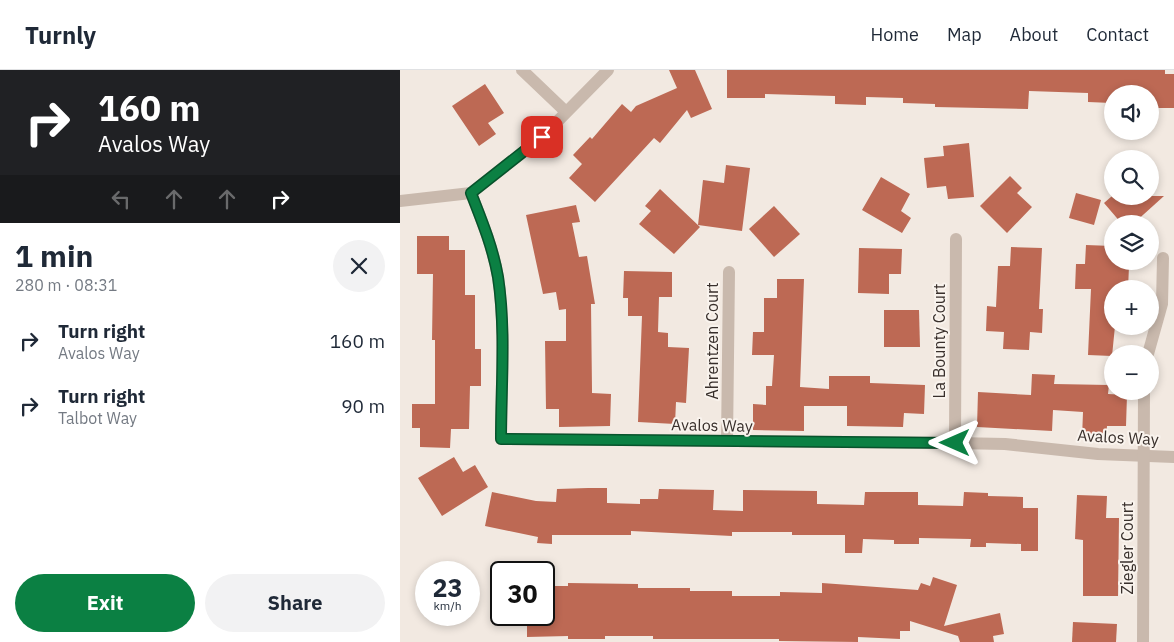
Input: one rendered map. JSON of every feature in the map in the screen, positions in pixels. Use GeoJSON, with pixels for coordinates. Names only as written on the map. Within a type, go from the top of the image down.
{"type":"FeatureCollection","features":[{"type":"Feature","properties":{"kind":"street"},"geometry":{"type":"LineString","coordinates":[[522,70],[565,112]]}},
{"type":"Feature","properties":{"kind":"street"},"geometry":{"type":"LineString","coordinates":[[400,201],[471,193],[542,137],[608,70]]}},
{"type":"Feature","properties":{"kind":"street","name":"Avalos Way"},"geometry":{"type":"LineString","coordinates":[[471,193],[491,244],[498,277],[501,311],[501,439],[1005,444],[1098,454],[1143,454],[1174,457]]}},
{"type":"Feature","properties":{"kind":"street","name":"La Bounty Court"},"geometry":{"type":"LineString","coordinates":[[955,443],[956,239]]}},
{"type":"Feature","properties":{"kind":"street"},"geometry":{"type":"LineString","coordinates":[[1151,345],[1162,304],[1163,258]]}},
{"type":"Feature","properties":{"kind":"street","name":"Ahrentzen Court"},"geometry":{"type":"LineString","coordinates":[[727,441],[729,272]]}},
{"type":"Feature","properties":{"kind":"street","name":"Ziegler Court"},"geometry":{"type":"LineString","coordinates":[[1143,642],[1144,400]]}},
{"type":"Feature","properties":{"kind":"building"},"geometry":{"type":"Polygon","coordinates":[[[669,70],[695,70],[712,109],[691,118],[687,110],[660,143],[654,138],[595,202],[569,178],[582,164],[573,155],[590,137],[592,139],[622,104],[631,112],[636,106],[677,88],[669,70]]]}},
{"type":"Feature","properties":{"kind":"building"},"geometry":{"type":"Polygon","coordinates":[[[727,70],[1165,70],[1165,74],[1174,74],[1174,108],[1159,108],[1159,85],[1104,85],[1104,103],[1088,102],[1088,93],[1029,91],[1028,109],[935,107],[935,104],[903,103],[903,98],[866,97],[866,105],[835,104],[835,96],[765,94],[765,98],[727,98],[727,70]]]}},
{"type":"Feature","properties":{"kind":"building"},"geometry":{"type":"Polygon","coordinates":[[[485,84],[504,113],[488,123],[496,134],[479,146],[452,106],[485,84]]]}},
{"type":"Feature","properties":{"kind":"building"},"geometry":{"type":"Polygon","coordinates":[[[969,143],[974,197],[948,199],[946,186],[927,188],[924,158],[944,156],[943,146],[969,143]]]}},
{"type":"Feature","properties":{"kind":"building"},"geometry":{"type":"Polygon","coordinates":[[[726,165],[750,168],[742,231],[698,225],[703,180],[724,183],[726,165]]]}},
{"type":"Feature","properties":{"kind":"building"},"geometry":{"type":"Polygon","coordinates":[[[1010,176],[1022,188],[1017,193],[1032,207],[1007,233],[980,206],[1010,176]]]}},
{"type":"Feature","properties":{"kind":"building"},"geometry":{"type":"Polygon","coordinates":[[[881,177],[910,194],[901,211],[911,218],[902,233],[862,210],[881,177]]]}},
{"type":"Feature","properties":{"kind":"building"},"geometry":{"type":"Polygon","coordinates":[[[660,189],[700,227],[674,254],[639,224],[651,211],[645,206],[660,189]]]}},
{"type":"Feature","properties":{"kind":"building"},"geometry":{"type":"Polygon","coordinates":[[[1076,193],[1101,200],[1094,225],[1069,218],[1076,193]]]}},
{"type":"Feature","properties":{"kind":"building"},"geometry":{"type":"Polygon","coordinates":[[[576,205],[580,222],[572,223],[579,257],[587,256],[595,304],[591,304],[592,393],[611,394],[610,426],[559,427],[559,409],[546,409],[545,341],[566,341],[566,309],[559,310],[556,292],[543,294],[526,215],[576,205]]]}},
{"type":"Feature","properties":{"kind":"building"},"geometry":{"type":"Polygon","coordinates":[[[1106,205],[1154,205],[1143,215],[1114,215],[1106,205]]]}},
{"type":"Feature","properties":{"kind":"building"},"geometry":{"type":"Polygon","coordinates":[[[774,206],[800,234],[774,257],[749,229],[774,206]]]}},
{"type":"Feature","properties":{"kind":"building"},"geometry":{"type":"Polygon","coordinates":[[[417,236],[449,236],[449,250],[465,250],[465,295],[475,295],[475,349],[481,349],[481,386],[470,386],[469,429],[451,429],[450,448],[420,447],[420,428],[412,428],[412,404],[435,404],[435,340],[432,340],[433,274],[417,274],[417,236]]]}},
{"type":"Feature","properties":{"kind":"building"},"geometry":{"type":"Polygon","coordinates":[[[1086,245],[1104,246],[1104,270],[1129,270],[1128,280],[1104,280],[1104,335],[1114,335],[1113,345],[1104,345],[1104,356],[1088,355],[1091,289],[1075,289],[1076,264],[1085,264],[1086,245]]]}},
{"type":"Feature","properties":{"kind":"building"},"geometry":{"type":"Polygon","coordinates":[[[1011,247],[1042,248],[1039,309],[1043,309],[1042,333],[1030,332],[1029,350],[1003,349],[1004,332],[986,331],[987,306],[996,307],[998,266],[1010,266],[1011,247]]]}},
{"type":"Feature","properties":{"kind":"building"},"geometry":{"type":"Polygon","coordinates":[[[859,248],[902,249],[901,274],[889,274],[889,294],[858,293],[859,248]]]}},
{"type":"Feature","properties":{"kind":"building"},"geometry":{"type":"Polygon","coordinates":[[[624,271],[672,272],[672,297],[659,297],[658,332],[668,333],[668,347],[689,348],[686,403],[676,402],[675,424],[638,422],[642,316],[628,316],[628,298],[623,298],[624,271]]]}},
{"type":"Feature","properties":{"kind":"building"},"geometry":{"type":"Polygon","coordinates":[[[777,279],[804,279],[800,387],[829,389],[829,376],[870,376],[870,383],[925,385],[924,414],[904,413],[903,427],[847,426],[847,406],[804,406],[804,431],[753,430],[753,404],[766,405],[766,386],[772,386],[774,355],[752,355],[753,332],[764,332],[764,298],[777,298],[777,279]]]}},
{"type":"Feature","properties":{"kind":"building"},"geometry":{"type":"Polygon","coordinates":[[[884,310],[919,310],[920,347],[884,347],[884,310]]]}},
{"type":"Feature","properties":{"kind":"building"},"geometry":{"type":"Polygon","coordinates":[[[1032,374],[1055,375],[1054,384],[1104,385],[1104,400],[1127,400],[1126,426],[1107,426],[1106,439],[1082,438],[1083,412],[1053,410],[1052,431],[977,427],[978,392],[1031,395],[1032,374]]]}},
{"type":"Feature","properties":{"kind":"building"},"geometry":{"type":"Polygon","coordinates":[[[454,457],[463,472],[475,465],[488,487],[442,516],[418,478],[454,457]]]}},
{"type":"Feature","properties":{"kind":"building"},"geometry":{"type":"Polygon","coordinates":[[[607,488],[607,503],[640,504],[640,499],[658,499],[659,489],[714,490],[713,510],[743,511],[743,490],[817,491],[817,504],[864,505],[865,492],[918,492],[918,505],[963,506],[964,492],[988,493],[988,496],[1023,497],[1023,508],[1038,508],[1038,551],[1021,551],[1021,544],[986,543],[986,547],[970,547],[971,539],[919,538],[919,544],[894,544],[894,540],[863,539],[862,553],[845,553],[845,535],[792,535],[792,532],[732,532],[732,536],[631,531],[631,535],[552,535],[552,544],[537,543],[538,537],[485,526],[492,492],[536,501],[556,502],[557,489],[607,488]]]}},
{"type":"Feature","properties":{"kind":"building"},"geometry":{"type":"Polygon","coordinates":[[[1077,495],[1107,496],[1106,518],[1119,518],[1118,596],[1083,596],[1083,540],[1075,539],[1077,495]]]}},
{"type":"Feature","properties":{"kind":"building"},"geometry":{"type":"Polygon","coordinates":[[[933,577],[957,585],[944,626],[1000,613],[1004,634],[993,636],[994,642],[960,642],[958,636],[910,621],[910,631],[900,631],[900,639],[858,637],[858,642],[779,641],[779,639],[653,639],[653,636],[605,636],[605,639],[568,639],[568,636],[527,637],[527,626],[555,626],[555,586],[568,586],[568,583],[638,584],[638,588],[690,588],[690,591],[732,591],[732,596],[780,596],[780,592],[822,593],[822,583],[918,590],[921,583],[930,586],[933,577]]]}},
{"type":"Feature","properties":{"kind":"building"},"geometry":{"type":"Polygon","coordinates":[[[1073,622],[1117,624],[1116,642],[1072,642],[1073,622]]]}},
{"type":"Feature","properties":{"kind":"route"},"geometry":{"type":"LineString","coordinates":[[542,137],[471,193],[491,244],[498,277],[501,311],[501,439],[955,443]]}}]}
